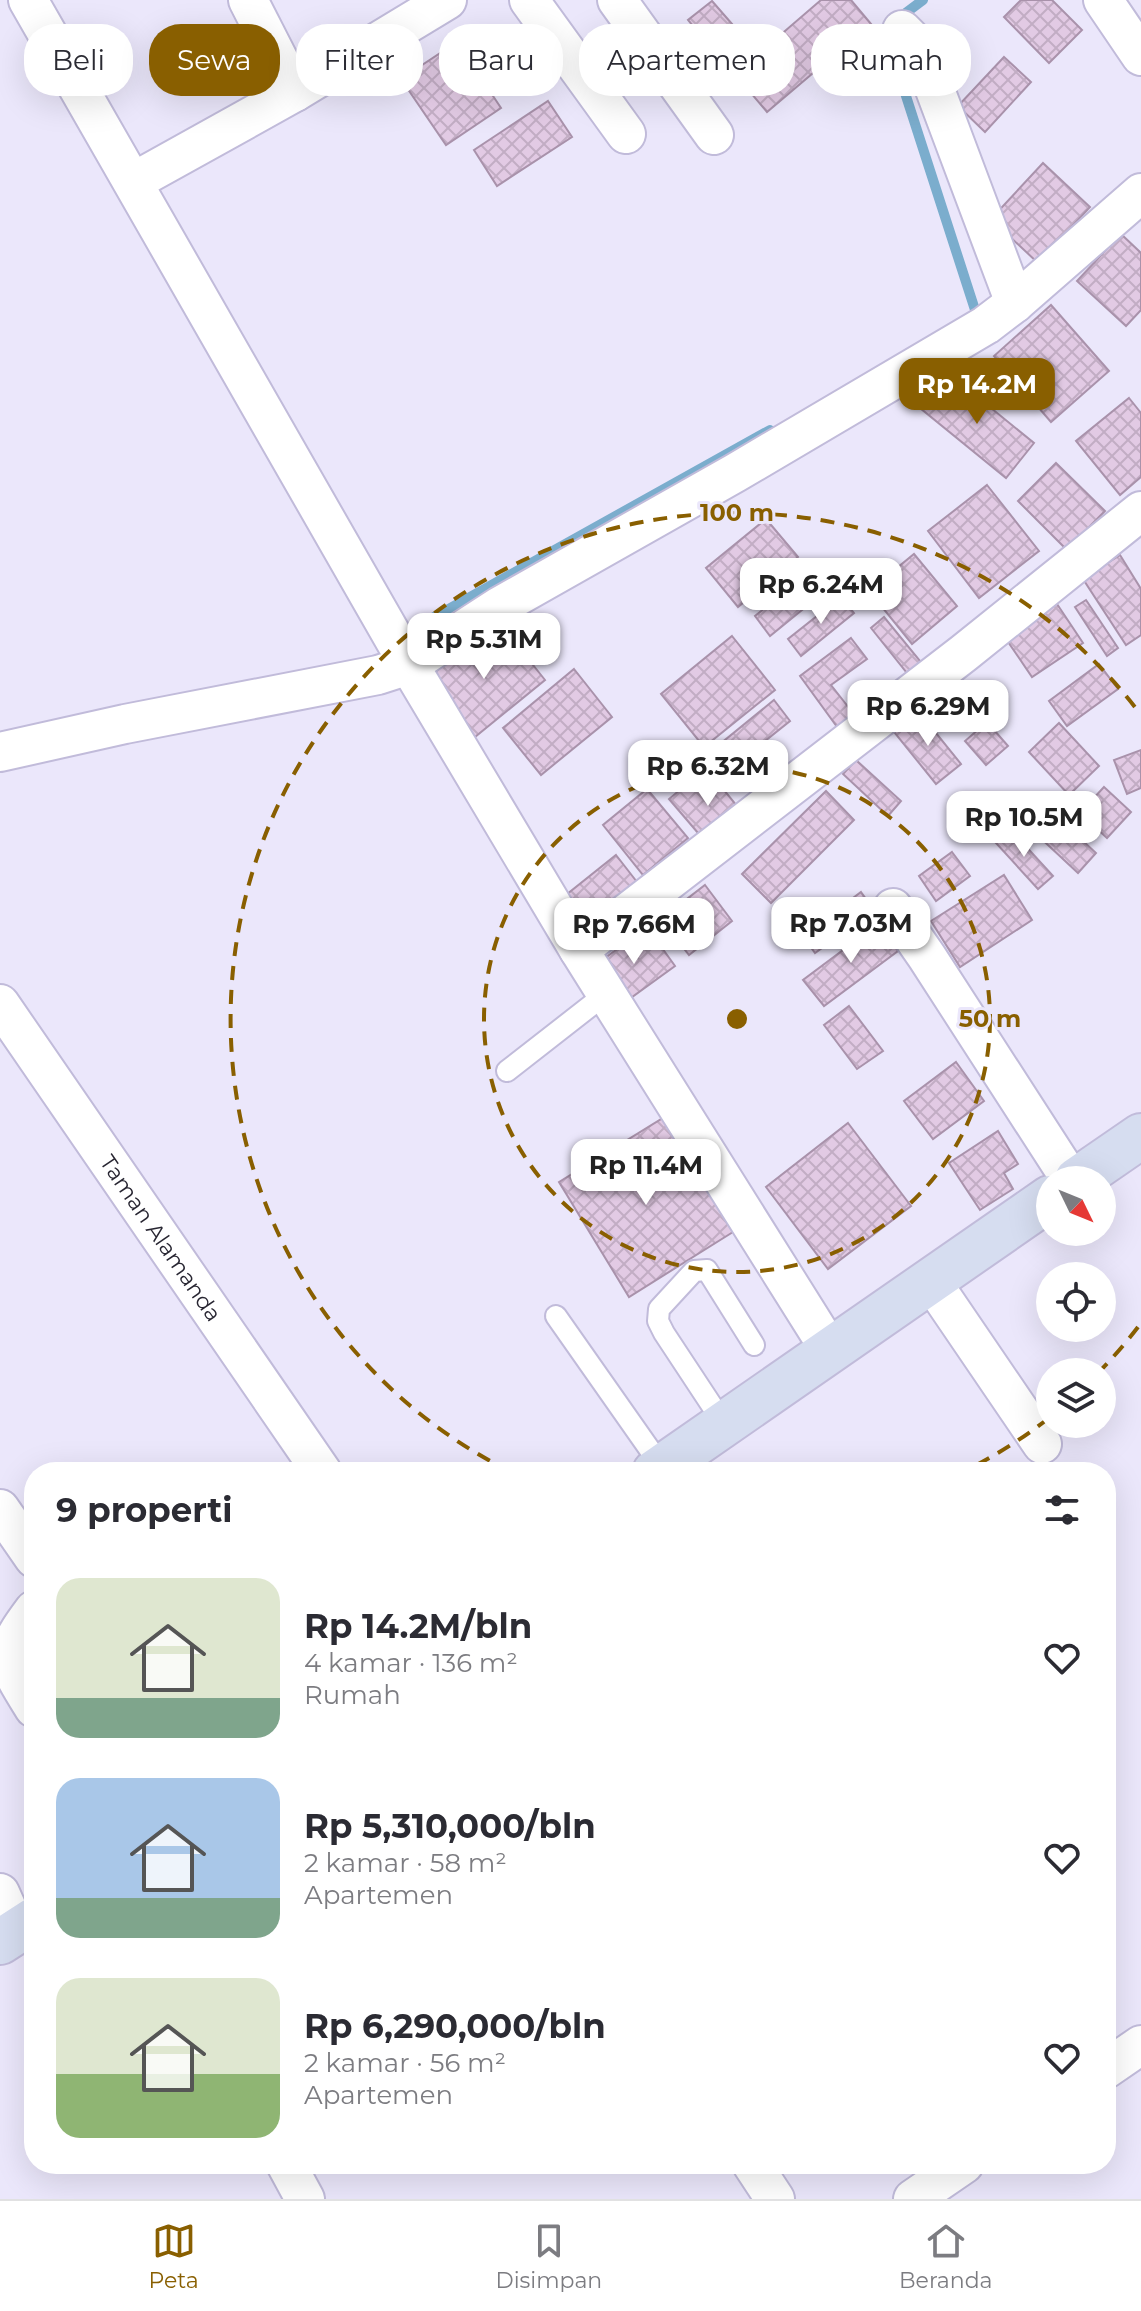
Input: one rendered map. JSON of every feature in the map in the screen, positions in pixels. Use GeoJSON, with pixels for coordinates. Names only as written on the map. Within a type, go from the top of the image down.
{"type":"FeatureCollection","features":[{"type":"Feature","properties":{"kind":"street"},"geometry":{"type":"LineString","coordinates":[[28,0],[409,665],[579,950],[830,1350]]}},
{"type":"Feature","properties":{"kind":"street"},"geometry":{"type":"LineString","coordinates":[[248,0],[295,92]]}},
{"type":"Feature","properties":{"kind":"street"},"geometry":{"type":"LineString","coordinates":[[529,0],[626,134]]}},
{"type":"Feature","properties":{"kind":"street"},"geometry":{"type":"LineString","coordinates":[[617,0],[714,135]]}},
{"type":"Feature","properties":{"kind":"street"},"geometry":{"type":"LineString","coordinates":[[1103,0],[1141,56]]}},
{"type":"Feature","properties":{"kind":"street"},"geometry":{"type":"LineString","coordinates":[[133,182],[295,92],[442,2]]}},
{"type":"Feature","properties":{"kind":"street"},"geometry":{"type":"LineString","coordinates":[[937,96],[1015,303]]}},
{"type":"Feature","properties":{"kind":"street"},"geometry":{"type":"LineString","coordinates":[[0,752],[125,724],[378,675],[409,665],[500,606],[986,325],[1141,193]]}},
{"type":"Feature","properties":{"kind":"street"},"geometry":{"type":"LineString","coordinates":[[579,950],[964,653],[1141,511]]}},
{"type":"Feature","properties":{"kind":"street"},"geometry":{"type":"LineString","coordinates":[[893,908],[1065,1166]]}},
{"type":"Feature","properties":{"kind":"street","name":"Taman Alamanda"},"geometry":{"type":"LineString","coordinates":[[0,1004],[315,1462]]}},
{"type":"Feature","properties":{"kind":"street"},"geometry":{"type":"LineString","coordinates":[[1095,1166],[1141,1136]]}},
{"type":"Feature","properties":{"kind":"street"},"geometry":{"type":"LineString","coordinates":[[669,1462],[1036,1208]]}},
{"type":"Feature","properties":{"kind":"street"},"geometry":{"type":"LineString","coordinates":[[931,1281],[1042,1444]]}},
{"type":"Feature","properties":{"kind":"street"},"geometry":{"type":"LineString","coordinates":[[0,1509],[24,1544]]}},
{"type":"Feature","properties":{"kind":"street"},"geometry":{"type":"LineString","coordinates":[[24,1621],[7,1641],[6,1655],[8,1666],[24,1692]]}},
{"type":"Feature","properties":{"kind":"street"},"geometry":{"type":"LineString","coordinates":[[1116,2062],[1141,2045]]}},
{"type":"Feature","properties":{"kind":"street"},"geometry":{"type":"LineString","coordinates":[[291,2174],[305,2199]]}},
{"type":"Feature","properties":{"kind":"street"},"geometry":{"type":"LineString","coordinates":[[759,2174],[775,2199]]}},
{"type":"Feature","properties":{"kind":"street"},"geometry":{"type":"LineString","coordinates":[[913,2199],[949,2174]]}},
{"type":"Feature","properties":{"kind":"lane"},"geometry":{"type":"LineString","coordinates":[[507,1071],[607,993]]}},
{"type":"Feature","properties":{"kind":"lane"},"geometry":{"type":"LineString","coordinates":[[724,1424],[664,1333],[658,1321],[659,1309],[694,1271],[707,1270],[754,1345]]}},
{"type":"Feature","properties":{"kind":"lane"},"geometry":{"type":"LineString","coordinates":[[556,1316],[654,1462]]}},
{"type":"Feature","properties":{"kind":"building"},"geometry":{"type":"Polygon","coordinates":[[[821,0],[851,0],[871,24],[811,24],[811,75],[795,88],[793,24],[821,0]]]}},
{"type":"Feature","properties":{"kind":"building"},"geometry":{"type":"Polygon","coordinates":[[[1021,0],[1052,0],[1082,30],[1049,63],[1004,17],[1021,0]]]}},
{"type":"Feature","properties":{"kind":"building"},"geometry":{"type":"Polygon","coordinates":[[[712,1],[732,24],[691,24],[688,20],[712,1]]]}},
{"type":"Feature","properties":{"kind":"building"},"geometry":{"type":"Polygon","coordinates":[[[439,54],[439,96],[493,96],[501,108],[446,145],[413,96],[423,96],[423,64],[439,54]]]}},
{"type":"Feature","properties":{"kind":"building"},"geometry":{"type":"Polygon","coordinates":[[[1004,57],[1031,82],[985,132],[958,106],[971,96],[971,92],[1004,57]]]}},
{"type":"Feature","properties":{"kind":"building"},"geometry":{"type":"Polygon","coordinates":[[[754,96],[786,96],[767,112],[754,96]]]}},
{"type":"Feature","properties":{"kind":"building"},"geometry":{"type":"Polygon","coordinates":[[[548,101],[572,137],[497,186],[474,150],[548,101]]]}},
{"type":"Feature","properties":{"kind":"building"},"geometry":{"type":"Polygon","coordinates":[[[1043,163],[1090,207],[1038,263],[991,219],[1043,163]]]}},
{"type":"Feature","properties":{"kind":"building"},"geometry":{"type":"Polygon","coordinates":[[[1121,234],[1141,253],[1141,310],[1126,326],[1077,281],[1121,234]]]}},
{"type":"Feature","properties":{"kind":"building"},"geometry":{"type":"Polygon","coordinates":[[[1051,305],[1109,371],[1051,422],[994,356],[1051,305]]]}},
{"type":"Feature","properties":{"kind":"building"},"geometry":{"type":"Polygon","coordinates":[[[948,373],[1034,443],[1006,478],[920,408],[948,373]]]}},
{"type":"Feature","properties":{"kind":"building"},"geometry":{"type":"Polygon","coordinates":[[[1129,398],[1141,413],[1141,477],[1120,495],[1076,441],[1129,398]]]}},
{"type":"Feature","properties":{"kind":"building"},"geometry":{"type":"Polygon","coordinates":[[[1056,463],[1105,511],[1067,550],[1018,501],[1056,463]]]}},
{"type":"Feature","properties":{"kind":"building"},"geometry":{"type":"Polygon","coordinates":[[[987,485],[1039,551],[979,598],[928,531],[987,485]]]}},
{"type":"Feature","properties":{"kind":"building"},"geometry":{"type":"Polygon","coordinates":[[[766,519],[798,557],[738,607],[706,568],[766,519]]]}},
{"type":"Feature","properties":{"kind":"building"},"geometry":{"type":"Polygon","coordinates":[[[914,554],[957,606],[912,644],[869,591],[914,554]]]}},
{"type":"Feature","properties":{"kind":"building"},"geometry":{"type":"Polygon","coordinates":[[[1120,555],[1141,589],[1141,635],[1126,645],[1083,579],[1120,555]]]}},
{"type":"Feature","properties":{"kind":"building"},"geometry":{"type":"Polygon","coordinates":[[[824,560],[840,579],[770,636],[755,616],[824,560]]]}},
{"type":"Feature","properties":{"kind":"building"},"geometry":{"type":"Polygon","coordinates":[[[841,597],[854,613],[801,656],[788,639],[841,597]]]}},
{"type":"Feature","properties":{"kind":"building"},"geometry":{"type":"Polygon","coordinates":[[[1086,600],[1118,648],[1107,656],[1075,607],[1086,600]]]}},
{"type":"Feature","properties":{"kind":"building"},"geometry":{"type":"Polygon","coordinates":[[[1055,601],[1083,643],[1032,677],[1004,636],[1055,601]]]}},
{"type":"Feature","properties":{"kind":"building"},"geometry":{"type":"Polygon","coordinates":[[[884,617],[925,667],[911,678],[871,628],[884,617]]]}},
{"type":"Feature","properties":{"kind":"building"},"geometry":{"type":"Polygon","coordinates":[[[498,621],[545,680],[470,741],[423,682],[498,621]]]}},
{"type":"Feature","properties":{"kind":"building"},"geometry":{"type":"Polygon","coordinates":[[[732,636],[775,690],[704,747],[661,694],[732,636]]]}},
{"type":"Feature","properties":{"kind":"building"},"geometry":{"type":"Polygon","coordinates":[[[851,638],[867,659],[831,685],[860,722],[843,735],[800,676],[851,638]]]}},
{"type":"Feature","properties":{"kind":"building"},"geometry":{"type":"Polygon","coordinates":[[[1099,664],[1118,689],[1067,726],[1049,701],[1099,664]]]}},
{"type":"Feature","properties":{"kind":"building"},"geometry":{"type":"Polygon","coordinates":[[[574,669],[612,717],[541,775],[503,728],[574,669]]]}},
{"type":"Feature","properties":{"kind":"building"},"geometry":{"type":"Polygon","coordinates":[[[774,700],[790,721],[725,773],[709,753],[774,700]]]}},
{"type":"Feature","properties":{"kind":"building"},"geometry":{"type":"Polygon","coordinates":[[[919,712],[961,764],[936,784],[894,732],[919,712]]]}},
{"type":"Feature","properties":{"kind":"building"},"geometry":{"type":"Polygon","coordinates":[[[987,722],[1008,746],[986,765],[965,741],[987,722]]]}},
{"type":"Feature","properties":{"kind":"building"},"geometry":{"type":"Polygon","coordinates":[[[1059,723],[1099,766],[1069,795],[1029,752],[1059,723]]]}},
{"type":"Feature","properties":{"kind":"building"},"geometry":{"type":"Polygon","coordinates":[[[1141,750],[1141,788],[1127,794],[1114,760],[1141,750]]]}},
{"type":"Feature","properties":{"kind":"building"},"geometry":{"type":"Polygon","coordinates":[[[856,760],[901,801],[888,816],[843,774],[856,760]]]}},
{"type":"Feature","properties":{"kind":"building"},"geometry":{"type":"Polygon","coordinates":[[[706,768],[746,817],[710,847],[669,799],[706,768]]]}},
{"type":"Feature","properties":{"kind":"building"},"geometry":{"type":"Polygon","coordinates":[[[1104,787],[1131,812],[1107,838],[1080,813],[1104,787]]]}},
{"type":"Feature","properties":{"kind":"building"},"geometry":{"type":"Polygon","coordinates":[[[647,789],[688,838],[643,875],[603,825],[647,789]]]}},
{"type":"Feature","properties":{"kind":"building"},"geometry":{"type":"Polygon","coordinates":[[[826,791],[854,820],[771,903],[742,874],[826,791]]]}},
{"type":"Feature","properties":{"kind":"building"},"geometry":{"type":"Polygon","coordinates":[[[1053,813],[1096,853],[1078,873],[1035,833],[1053,813]]]}},
{"type":"Feature","properties":{"kind":"building"},"geometry":{"type":"Polygon","coordinates":[[[1010,829],[1053,876],[1038,889],[996,843],[1010,829]]]}},
{"type":"Feature","properties":{"kind":"building"},"geometry":{"type":"Polygon","coordinates":[[[952,852],[970,876],[936,901],[919,876],[952,852]]]}},
{"type":"Feature","properties":{"kind":"building"},"geometry":{"type":"Polygon","coordinates":[[[616,855],[644,891],[596,931],[566,895],[616,855]]]}},
{"type":"Feature","properties":{"kind":"building"},"geometry":{"type":"Polygon","coordinates":[[[1004,875],[1032,920],[960,967],[931,921],[1004,875]]]}},
{"type":"Feature","properties":{"kind":"building"},"geometry":{"type":"Polygon","coordinates":[[[705,885],[732,921],[689,955],[661,919],[705,885]]]}},
{"type":"Feature","properties":{"kind":"building"},"geometry":{"type":"Polygon","coordinates":[[[861,892],[874,910],[815,953],[803,936],[861,892]]]}},
{"type":"Feature","properties":{"kind":"building"},"geometry":{"type":"Polygon","coordinates":[[[878,924],[898,951],[824,1006],[803,980],[878,924]]]}},
{"type":"Feature","properties":{"kind":"building"},"geometry":{"type":"Polygon","coordinates":[[[647,927],[675,966],[621,1005],[593,967],[647,927]]]}},
{"type":"Feature","properties":{"kind":"building"},"geometry":{"type":"Polygon","coordinates":[[[849,1006],[883,1051],[857,1069],[824,1025],[849,1006]]]}},
{"type":"Feature","properties":{"kind":"building"},"geometry":{"type":"Polygon","coordinates":[[[956,1062],[984,1101],[933,1139],[904,1101],[956,1062]]]}},
{"type":"Feature","properties":{"kind":"building"},"geometry":{"type":"Polygon","coordinates":[[[663,1118],[733,1232],[629,1297],[559,1182],[663,1118]]]}},
{"type":"Feature","properties":{"kind":"building"},"geometry":{"type":"Polygon","coordinates":[[[848,1123],[911,1206],[828,1269],[766,1187],[848,1123]]]}},
{"type":"Feature","properties":{"kind":"building"},"geometry":{"type":"Polygon","coordinates":[[[998,1131],[1018,1164],[1004,1173],[1013,1189],[980,1210],[949,1163],[998,1131]]]}},
{"type":"Feature","properties":{"kind":"waterway"},"geometry":{"type":"LineString","coordinates":[[899,18],[923,0]]}},
{"type":"Feature","properties":{"kind":"waterway"},"geometry":{"type":"LineString","coordinates":[[906,96],[977,316],[973,318]]}},
{"type":"Feature","properties":{"kind":"waterway"},"geometry":{"type":"LineString","coordinates":[[418,626],[770,430]]}}]}
